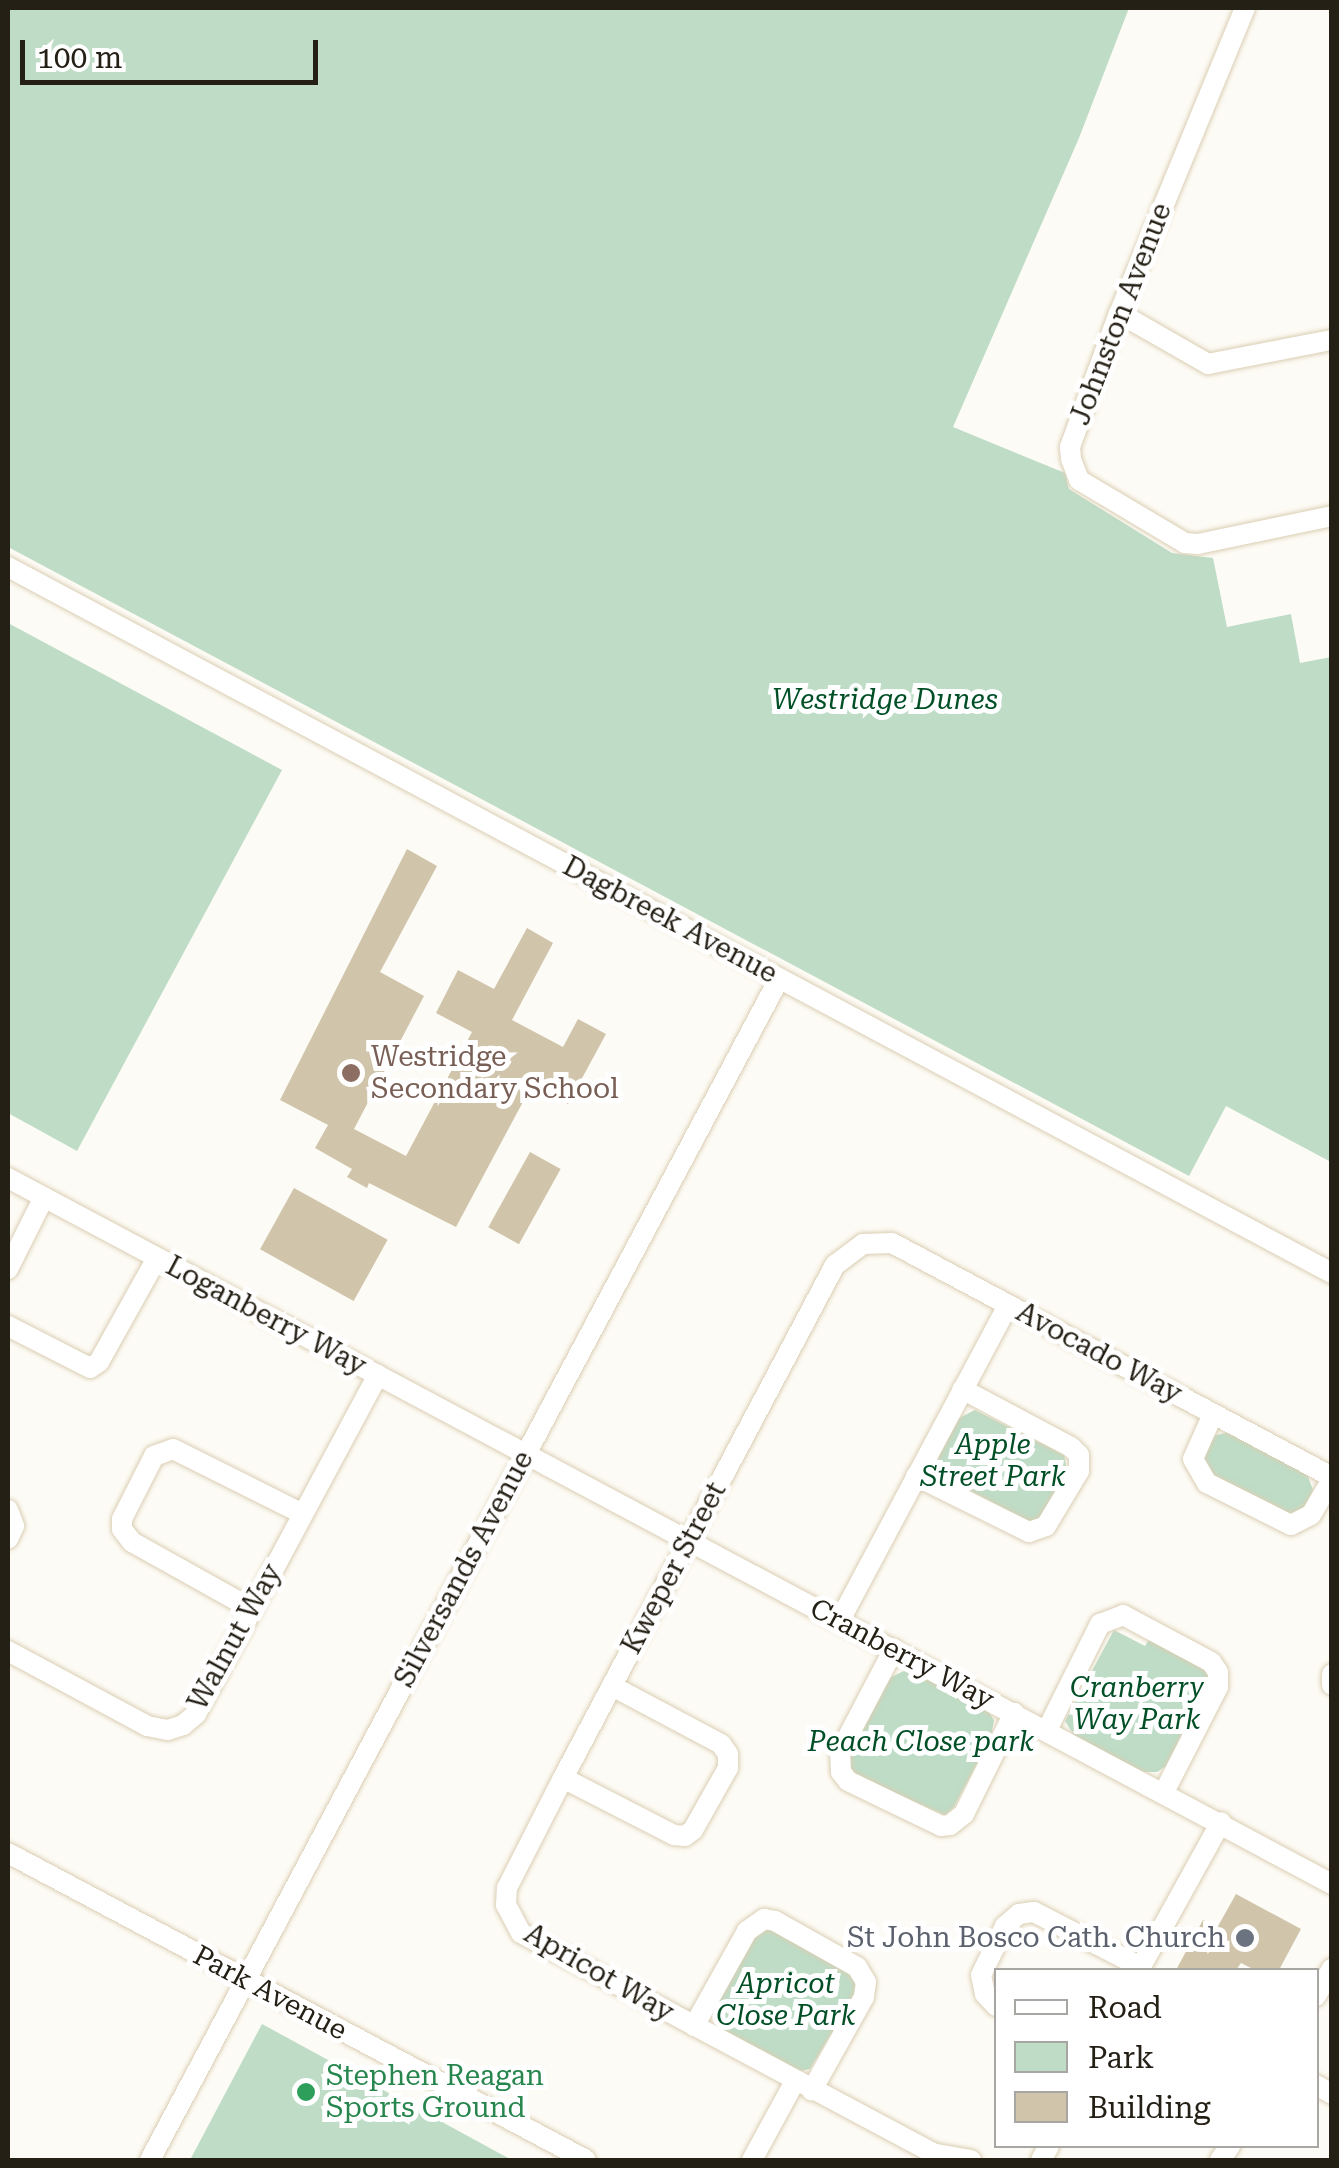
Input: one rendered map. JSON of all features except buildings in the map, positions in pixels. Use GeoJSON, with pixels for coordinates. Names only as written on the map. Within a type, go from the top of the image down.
{"type":"FeatureCollection","features":[{"type":"Feature","properties":{"kind":"street","name":"Johnston Avenue"},"geometry":{"type":"LineString","coordinates":[[1245,8],[1119,314],[1070,447],[1079,480],[1185,543],[1198,544],[1332,516]]}},
{"type":"Feature","properties":{"kind":"street"},"geometry":{"type":"LineString","coordinates":[[1119,314],[1208,364],[1332,340]]}},
{"type":"Feature","properties":{"kind":"street","name":"Dagbreek Avenue"},"geometry":{"type":"LineString","coordinates":[[8,567],[1332,1273]]}},
{"type":"Feature","properties":{"kind":"street","name":"Silversands Avenue"},"geometry":{"type":"LineString","coordinates":[[150,2160],[780,979]]}},
{"type":"Feature","properties":{"kind":"street","name":"Loganberry Way"},"geometry":{"type":"LineString","coordinates":[[8,1178],[526,1452]]}},
{"type":"Feature","properties":{"kind":"street"},"geometry":{"type":"LineString","coordinates":[[8,1269],[44,1197]]}},
{"type":"Feature","properties":{"kind":"street","name":"Avocado Way"},"geometry":{"type":"LineString","coordinates":[[863,1244],[892,1243],[1332,1478]]}},
{"type":"Feature","properties":{"kind":"street","name":"Kweper Street"},"geometry":{"type":"LineString","coordinates":[[506,1905],[507,1888],[563,1778],[835,1265],[863,1244]]}},
{"type":"Feature","properties":{"kind":"street"},"geometry":{"type":"LineString","coordinates":[[8,1326],[90,1368],[99,1362],[157,1258]]}},
{"type":"Feature","properties":{"kind":"street"},"geometry":{"type":"LineString","coordinates":[[840,1620],[1008,1305]]}},
{"type":"Feature","properties":{"kind":"street","name":"Walnut Way"},"geometry":{"type":"LineString","coordinates":[[8,1651],[147,1726],[168,1730],[196,1714],[378,1375]]}},
{"type":"Feature","properties":{"kind":"street"},"geometry":{"type":"LineString","coordinates":[[916,1476],[1029,1532],[1046,1526],[1079,1470],[1079,1455],[1071,1448],[962,1388]]}},
{"type":"Feature","properties":{"kind":"street"},"geometry":{"type":"LineString","coordinates":[[1214,1414],[1193,1459],[1207,1483],[1291,1525],[1310,1515],[1332,1478]]}},
{"type":"Feature","properties":{"kind":"street"},"geometry":{"type":"LineString","coordinates":[[252,1609],[132,1542],[122,1529],[122,1519],[154,1456],[173,1449],[303,1514]]}},
{"type":"Feature","properties":{"kind":"street","name":"Cranberry Way"},"geometry":{"type":"LineString","coordinates":[[526,1452],[1332,1884]]}},
{"type":"Feature","properties":{"kind":"street"},"geometry":{"type":"LineString","coordinates":[[8,1510],[14,1526],[8,1539]]}},
{"type":"Feature","properties":{"kind":"street"},"geometry":{"type":"LineString","coordinates":[[1047,1730],[1100,1624],[1123,1615],[1212,1662],[1218,1672],[1218,1687],[1164,1792]]}},
{"type":"Feature","properties":{"kind":"street"},"geometry":{"type":"LineString","coordinates":[[894,1649],[840,1752],[841,1772],[848,1781],[941,1826],[950,1826],[964,1814],[1014,1712]]}},
{"type":"Feature","properties":{"kind":"street"},"geometry":{"type":"LineString","coordinates":[[1332,1674],[1332,1685]]}},
{"type":"Feature","properties":{"kind":"street"},"geometry":{"type":"LineString","coordinates":[[563,1778],[674,1835],[684,1836],[693,1830],[728,1768],[728,1754],[721,1744],[612,1686]]}},
{"type":"Feature","properties":{"kind":"street"},"geometry":{"type":"LineString","coordinates":[[1141,1968],[1220,1822]]}},
{"type":"Feature","properties":{"kind":"street","name":"Park Avenue"},"geometry":{"type":"LineString","coordinates":[[8,1854],[586,2160]]}},
{"type":"Feature","properties":{"kind":"street","name":"Apricot Way"},"geometry":{"type":"LineString","coordinates":[[506,1905],[512,1919],[530,1939],[933,2152],[971,2160]]}},
{"type":"Feature","properties":{"kind":"street"},"geometry":{"type":"LineString","coordinates":[[994,2004],[985,1994],[982,1975],[1005,1926],[1019,1914],[1034,1912],[1138,1968]]}},
{"type":"Feature","properties":{"kind":"street"},"geometry":{"type":"LineString","coordinates":[[694,2026],[754,1922],[775,1921],[857,1967],[866,1982],[864,1997],[752,2160]]}},
{"type":"Feature","properties":{"kind":"street"},"geometry":{"type":"LineString","coordinates":[[1319,1991],[1332,1968]]}},
{"type":"Feature","properties":{"kind":"green space","name":"Westridge Dunes"},"geometry":{"type":"Polygon","coordinates":[[[8,8],[1129,8],[1079,138],[953,427],[1065,473],[1069,489],[1172,553],[1213,558],[1227,627],[1291,614],[1300,663],[1331,657],[1331,1162],[1226,1106],[1189,1176],[8,547],[8,8]]]}},
{"type":"Feature","properties":{"kind":"green space"},"geometry":{"type":"Polygon","coordinates":[[[8,623],[282,770],[77,1151],[8,1113],[8,623]]]}},
{"type":"Feature","properties":{"kind":"green space","name":"Apple Street Park"},"geometry":{"type":"Polygon","coordinates":[[[975,1410],[1064,1455],[1068,1474],[1042,1518],[1030,1522],[941,1475],[938,1455],[957,1419],[975,1410]]]}},
{"type":"Feature","properties":{"kind":"green space"},"geometry":{"type":"Polygon","coordinates":[[[1229,1432],[1307,1474],[1313,1490],[1305,1508],[1293,1516],[1209,1475],[1201,1459],[1213,1436],[1229,1432]]]}},
{"type":"Feature","properties":{"kind":"green space","name":"Cranberry Way Park"},"geometry":{"type":"Polygon","coordinates":[[[1114,1630],[1145,1646],[1150,1638],[1204,1668],[1209,1678],[1166,1766],[1157,1772],[1144,1772],[1075,1737],[1065,1721],[1114,1630]]]}},
{"type":"Feature","properties":{"kind":"green space","name":"Peach Close park"},"geometry":{"type":"Polygon","coordinates":[[[908,1669],[988,1711],[994,1720],[991,1737],[954,1807],[945,1815],[857,1777],[849,1765],[849,1752],[889,1678],[908,1669]]]}},
{"type":"Feature","properties":{"kind":"green space","name":"Apricot Close Park"},"geometry":{"type":"Polygon","coordinates":[[[767,1927],[848,1968],[856,1981],[855,1994],[810,2069],[800,2071],[717,2027],[713,2020],[713,2009],[751,1936],[767,1927]]]}},
{"type":"Feature","properties":{"kind":"green space","name":"Stephen Reagan Sports Ground"},"geometry":{"type":"Polygon","coordinates":[[[262,2024],[512,2160],[190,2160],[262,2024]]]}},
{"type":"Feature","properties":{"kind":"place","name":"Westridge Secondary School"},"geometry":{"type":"Point","coordinates":[351,1073]}},
{"type":"Feature","properties":{"kind":"place","name":"St John Bosco Cath. Church"},"geometry":{"type":"Point","coordinates":[1245,1938]}},
{"type":"Feature","properties":{"kind":"place","name":"Stephen Reagan Sports Ground"},"geometry":{"type":"Point","coordinates":[306,2092]}}]}
